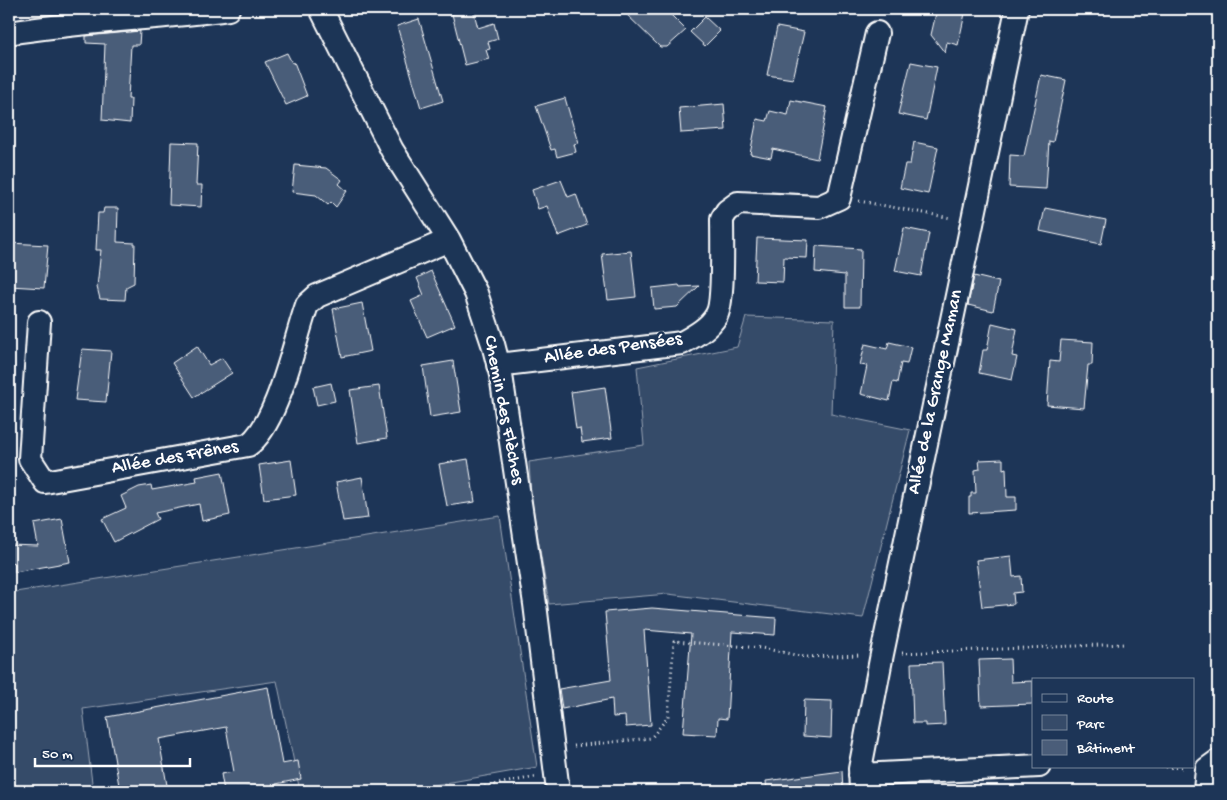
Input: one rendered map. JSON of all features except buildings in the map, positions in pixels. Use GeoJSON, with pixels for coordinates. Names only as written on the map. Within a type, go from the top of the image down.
{"type":"FeatureCollection","features":[{"type":"Feature","properties":{"kind":"street"},"geometry":{"type":"LineString","coordinates":[[9,33],[51,17],[170,17],[228,9]]}},
{"type":"Feature","properties":{"kind":"street","name":"Chemin des Flèches"},"geometry":{"type":"LineString","coordinates":[[321,9],[392,150],[449,240],[476,293],[498,365],[535,604],[551,749],[557,782]]}},
{"type":"Feature","properties":{"kind":"street","name":"Allée de la Grange Maman"},"geometry":{"type":"LineString","coordinates":[[1017,9],[882,654],[861,783],[1032,767]]}},
{"type":"Feature","properties":{"kind":"street"},"geometry":{"type":"LineString","coordinates":[[839,198],[877,33]]}},
{"type":"Feature","properties":{"kind":"street","name":"Allée des Pensées"},"geometry":{"type":"LineString","coordinates":[[498,365],[682,343],[701,331],[717,316],[720,297],[722,219],[727,211],[738,203],[820,207],[839,198]]}},
{"type":"Feature","properties":{"kind":"street","name":"Allée des Frênes"},"geometry":{"type":"LineString","coordinates":[[39,322],[30,459],[45,482],[248,445],[258,438],[270,418],[307,305],[317,296],[449,240]]}},
{"type":"Feature","properties":{"kind":"path"},"geometry":{"type":"LineString","coordinates":[[839,198],[972,222]]}},
{"type":"Feature","properties":{"kind":"path"},"geometry":{"type":"LineString","coordinates":[[551,749],[651,738],[668,717],[674,641],[762,648],[805,656],[1125,644]]}},
{"type":"Feature","properties":{"kind":"path"},"geometry":{"type":"LineString","coordinates":[[1162,768],[1210,774]]}},
{"type":"Feature","properties":{"kind":"path"},"geometry":{"type":"LineString","coordinates":[[460,791],[557,782]]}},
{"type":"Feature","properties":{"kind":"green space"},"geometry":{"type":"Polygon","coordinates":[[[746,317],[834,320],[831,414],[910,430],[863,618],[668,594],[549,604],[531,496],[529,462],[644,445],[637,367],[737,347],[746,317]]]}},
{"type":"Feature","properties":{"kind":"green space"},"geometry":{"type":"Polygon","coordinates":[[[500,516],[537,767],[400,791],[300,791],[277,681],[83,709],[93,791],[9,791],[9,593],[500,516]]]}}]}
